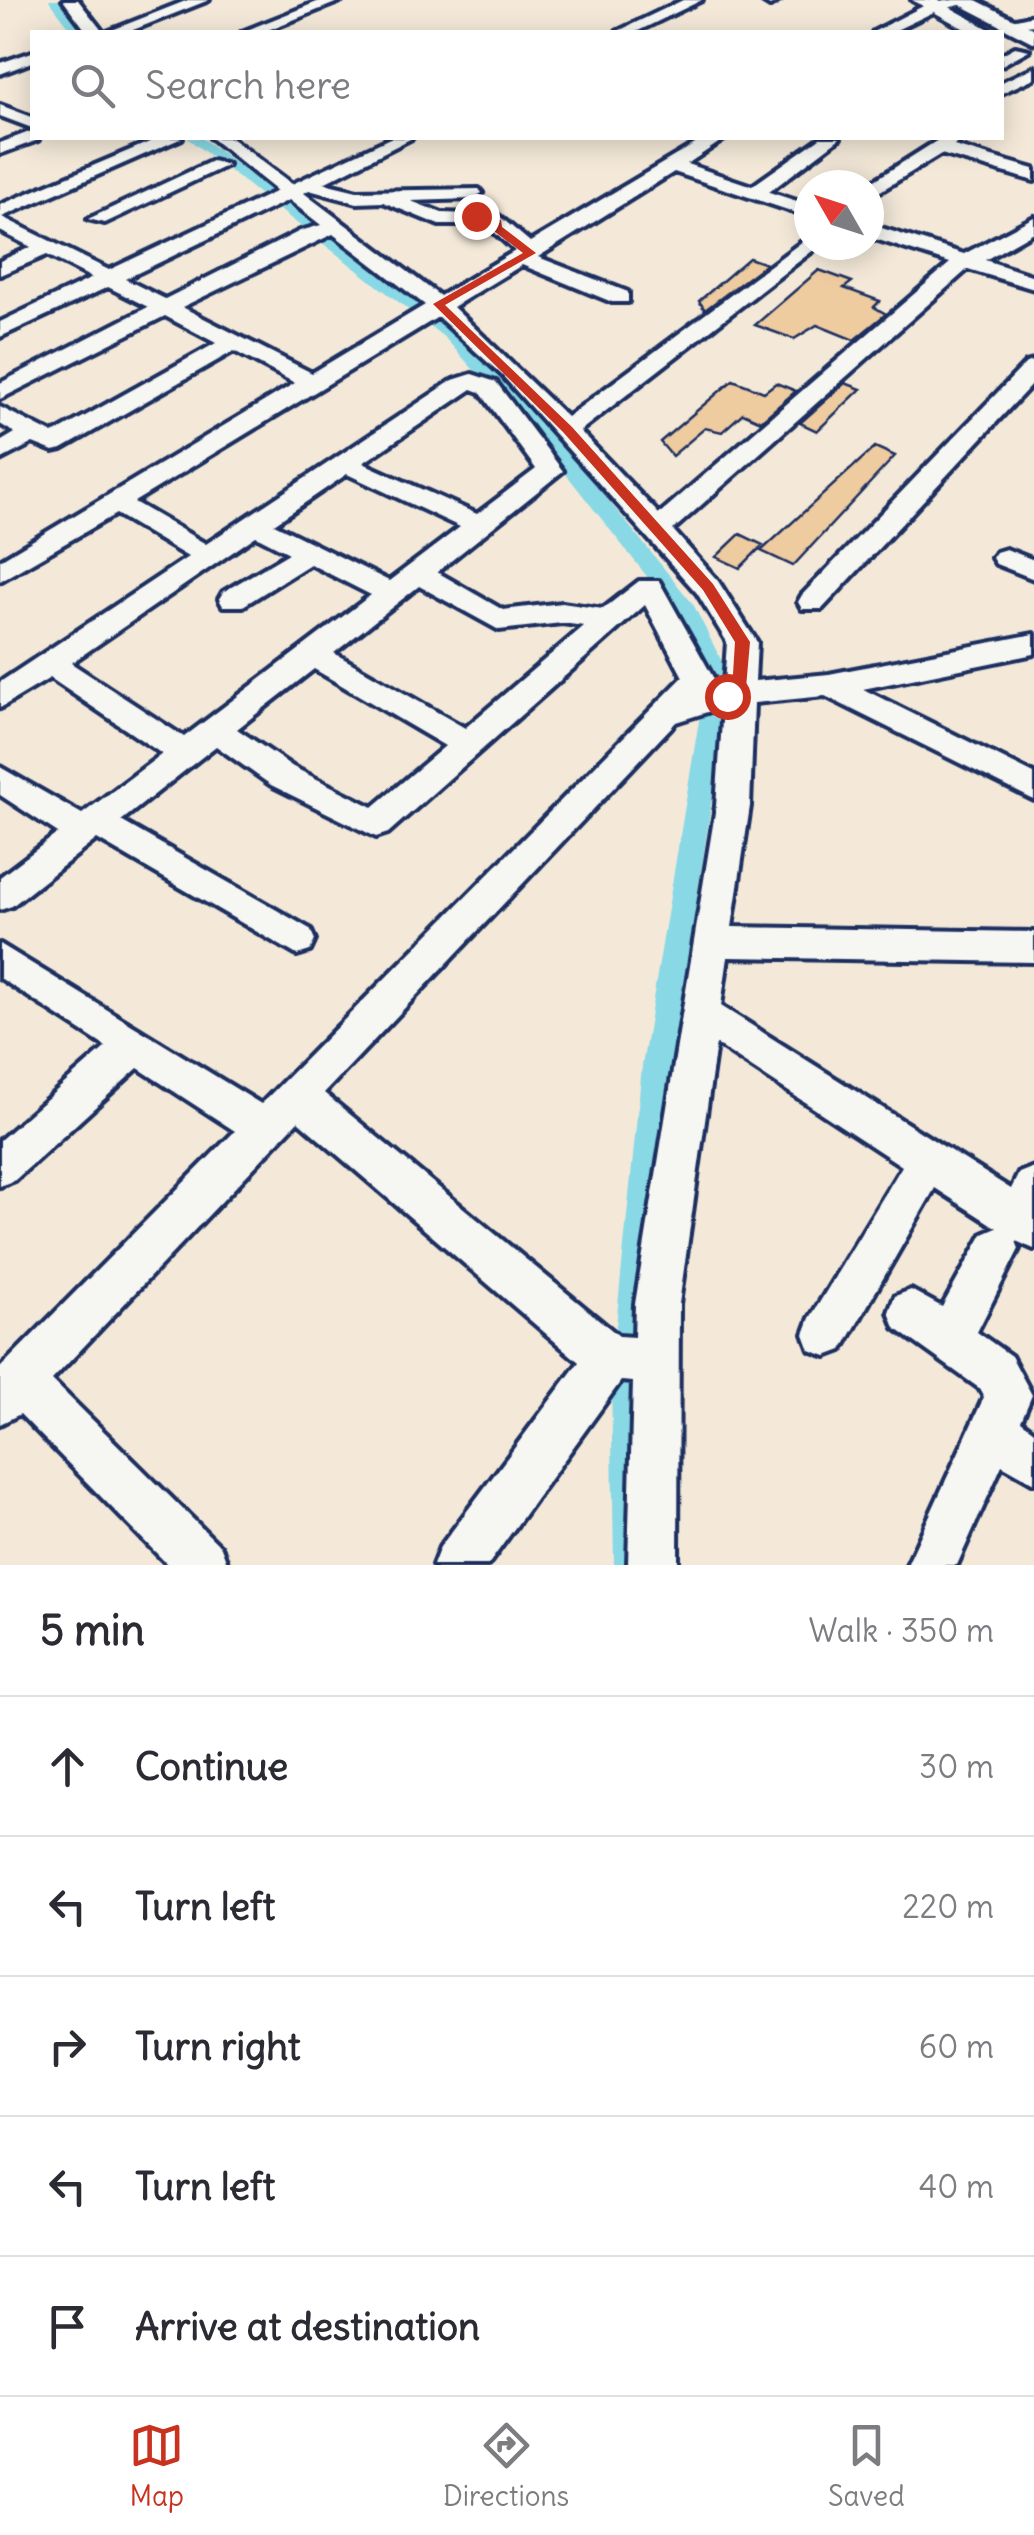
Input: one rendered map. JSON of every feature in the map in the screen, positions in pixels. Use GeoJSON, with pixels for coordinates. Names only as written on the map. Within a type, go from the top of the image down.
{"type":"FeatureCollection","features":[{"type":"Feature","properties":{"kind":"main road"},"geometry":{"type":"LineString","coordinates":[[963,1],[999,30]]}},
{"type":"Feature","properties":{"kind":"main road"},"geometry":{"type":"LineString","coordinates":[[928,3],[982,30]]}},
{"type":"Feature","properties":{"kind":"street"},"geometry":{"type":"LineString","coordinates":[[70,0],[94,30]]}},
{"type":"Feature","properties":{"kind":"street"},"geometry":{"type":"LineString","coordinates":[[120,30],[202,0]]}},
{"type":"Feature","properties":{"kind":"street"},"geometry":{"type":"LineString","coordinates":[[255,30],[336,0]]}},
{"type":"Feature","properties":{"kind":"street"},"geometry":{"type":"LineString","coordinates":[[628,30],[694,0]]}},
{"type":"Feature","properties":{"kind":"street"},"geometry":{"type":"LineString","coordinates":[[884,30],[928,3],[963,1]]}},
{"type":"Feature","properties":{"kind":"street"},"geometry":{"type":"LineString","coordinates":[[1016,44],[1034,20]]}},
{"type":"Feature","properties":{"kind":"street"},"geometry":{"type":"LineString","coordinates":[[2,68],[30,58]]}},
{"type":"Feature","properties":{"kind":"street"},"geometry":{"type":"LineString","coordinates":[[2,68],[30,77]]}},
{"type":"Feature","properties":{"kind":"street"},"geometry":{"type":"LineString","coordinates":[[1004,87],[1034,72]]}},
{"type":"Feature","properties":{"kind":"street"},"geometry":{"type":"LineString","coordinates":[[0,110],[30,122]]}},
{"type":"Feature","properties":{"kind":"street"},"geometry":{"type":"LineString","coordinates":[[0,149],[30,137]]}},
{"type":"Feature","properties":{"kind":"street"},"geometry":{"type":"LineString","coordinates":[[0,212],[390,140]]}},
{"type":"Feature","properties":{"kind":"street"},"geometry":{"type":"LineString","coordinates":[[0,572],[714,140]]}},
{"type":"Feature","properties":{"kind":"street"},"geometry":{"type":"LineString","coordinates":[[755,193],[828,140]]}},
{"type":"Feature","properties":{"kind":"street"},"geometry":{"type":"LineString","coordinates":[[884,182],[946,142],[1034,175]]}},
{"type":"Feature","properties":{"kind":"street"},"geometry":{"type":"LineString","coordinates":[[674,166],[794,205]]}},
{"type":"Feature","properties":{"kind":"street"},"geometry":{"type":"LineString","coordinates":[[235,168],[435,306],[491,376],[568,430],[708,587],[742,642],[724,697],[733,806],[698,1012],[657,1304],[627,1359],[458,1565]]}},
{"type":"Feature","properties":{"kind":"street"},"geometry":{"type":"LineString","coordinates":[[0,330],[109,276],[235,168]]}},
{"type":"Feature","properties":{"kind":"street"},"geometry":{"type":"LineString","coordinates":[[98,219],[235,168],[333,194],[387,198],[472,194]]}},
{"type":"Feature","properties":{"kind":"street"},"geometry":{"type":"LineString","coordinates":[[387,198],[439,219],[490,219],[526,256],[620,297]]}},
{"type":"Feature","properties":{"kind":"street"},"geometry":{"type":"LineString","coordinates":[[0,223],[311,382]]}},
{"type":"Feature","properties":{"kind":"street"},"geometry":{"type":"LineString","coordinates":[[658,529],[964,261],[993,250],[1034,224]]}},
{"type":"Feature","properties":{"kind":"street"},"geometry":{"type":"LineString","coordinates":[[0,392],[322,231]]}},
{"type":"Feature","properties":{"kind":"street"},"geometry":{"type":"LineString","coordinates":[[884,235],[1034,283]]}},
{"type":"Feature","properties":{"kind":"street"},"geometry":{"type":"LineString","coordinates":[[0,269],[48,246]]}},
{"type":"Feature","properties":{"kind":"street"},"geometry":{"type":"LineString","coordinates":[[568,430],[794,257]]}},
{"type":"Feature","properties":{"kind":"street"},"geometry":{"type":"LineString","coordinates":[[0,414],[53,444],[234,342]]}},
{"type":"Feature","properties":{"kind":"street"},"geometry":{"type":"LineString","coordinates":[[812,602],[1034,368]]}},
{"type":"Feature","properties":{"kind":"street"},"geometry":{"type":"LineString","coordinates":[[0,697],[343,462],[491,376]]}},
{"type":"Feature","properties":{"kind":"street"},"geometry":{"type":"LineString","coordinates":[[0,896],[550,471],[488,387],[491,376]]}},
{"type":"Feature","properties":{"kind":"street"},"geometry":{"type":"LineString","coordinates":[[0,452],[33,433]]}},
{"type":"Feature","properties":{"kind":"street"},"geometry":{"type":"LineString","coordinates":[[343,462],[480,526]]}},
{"type":"Feature","properties":{"kind":"street"},"geometry":{"type":"LineString","coordinates":[[115,502],[206,556]]}},
{"type":"Feature","properties":{"kind":"street"},"geometry":{"type":"LineString","coordinates":[[253,524],[392,594]]}},
{"type":"Feature","properties":{"kind":"street"},"geometry":{"type":"LineString","coordinates":[[233,599],[310,552]]}},
{"type":"Feature","properties":{"kind":"street"},"geometry":{"type":"LineString","coordinates":[[1006,558],[1034,570]]}},
{"type":"Feature","properties":{"kind":"street"},"geometry":{"type":"LineString","coordinates":[[419,574],[499,620],[562,612],[609,620]]}},
{"type":"Feature","properties":{"kind":"street"},"geometry":{"type":"LineString","coordinates":[[203,1565],[10,1391],[699,680],[649,586],[376,824],[282,776],[214,729]]}},
{"type":"Feature","properties":{"kind":"street"},"geometry":{"type":"LineString","coordinates":[[664,714],[724,697],[829,685],[1034,644]]}},
{"type":"Feature","properties":{"kind":"street"},"geometry":{"type":"LineString","coordinates":[[312,654],[466,744]]}},
{"type":"Feature","properties":{"kind":"street"},"geometry":{"type":"LineString","coordinates":[[51,664],[184,753]]}},
{"type":"Feature","properties":{"kind":"street"},"geometry":{"type":"LineString","coordinates":[[829,685],[1034,788]]}},
{"type":"Feature","properties":{"kind":"street"},"geometry":{"type":"LineString","coordinates":[[0,779],[297,940]]}},
{"type":"Feature","properties":{"kind":"street"},"geometry":{"type":"LineString","coordinates":[[710,942],[1034,947]]}},
{"type":"Feature","properties":{"kind":"street"},"geometry":{"type":"LineString","coordinates":[[4,967],[265,1128]]}},
{"type":"Feature","properties":{"kind":"street"},"geometry":{"type":"LineString","coordinates":[[698,1012],[1021,1220],[930,1325],[995,1372],[1008,1394],[932,1565]]}},
{"type":"Feature","properties":{"kind":"street"},"geometry":{"type":"LineString","coordinates":[[0,1166],[135,1046]]}},
{"type":"Feature","properties":{"kind":"street"},"geometry":{"type":"LineString","coordinates":[[297,1095],[627,1359],[653,1565]]}},
{"type":"Feature","properties":{"kind":"street"},"geometry":{"type":"LineString","coordinates":[[826,1334],[928,1159]]}},
{"type":"Feature","properties":{"kind":"street"},"geometry":{"type":"LineString","coordinates":[[994,1431],[1034,1459]]}},
{"type":"Feature","properties":{"kind":"building"},"geometry":{"type":"Polygon","coordinates":[[[749,258],[766,264],[705,310],[699,301],[749,258]]]}},
{"type":"Feature","properties":{"kind":"building"},"geometry":{"type":"Polygon","coordinates":[[[819,270],[852,282],[844,288],[880,301],[874,307],[886,314],[854,340],[817,325],[794,339],[755,325],[819,270]]]}},
{"type":"Feature","properties":{"kind":"building"},"geometry":{"type":"Polygon","coordinates":[[[733,380],[764,392],[776,383],[796,391],[761,421],[743,413],[722,432],[705,428],[672,456],[660,442],[733,380]]]}},
{"type":"Feature","properties":{"kind":"building"},"geometry":{"type":"Polygon","coordinates":[[[845,383],[861,389],[817,431],[800,423],[845,383]]]}},
{"type":"Feature","properties":{"kind":"building"},"geometry":{"type":"Polygon","coordinates":[[[875,447],[895,456],[793,566],[761,551],[875,447]]]}},
{"type":"Feature","properties":{"kind":"building"},"geometry":{"type":"Polygon","coordinates":[[[740,534],[763,545],[740,568],[716,557],[740,534]]]}},
{"type":"Feature","properties":{"kind":"waterway"},"geometry":{"type":"LineString","coordinates":[[55,0],[78,30]]}},
{"type":"Feature","properties":{"kind":"waterway"},"geometry":{"type":"LineString","coordinates":[[197,140],[451,334],[562,456],[685,609],[718,678],[657,1066],[629,1376],[633,1565]]}},
{"type":"Feature","properties":{"kind":"route"},"geometry":{"type":"LineString","coordinates":[[476,216],[497,222],[498,228],[530,253],[438,304],[568,430],[708,587],[742,642],[739,695],[727,696]]}}]}
